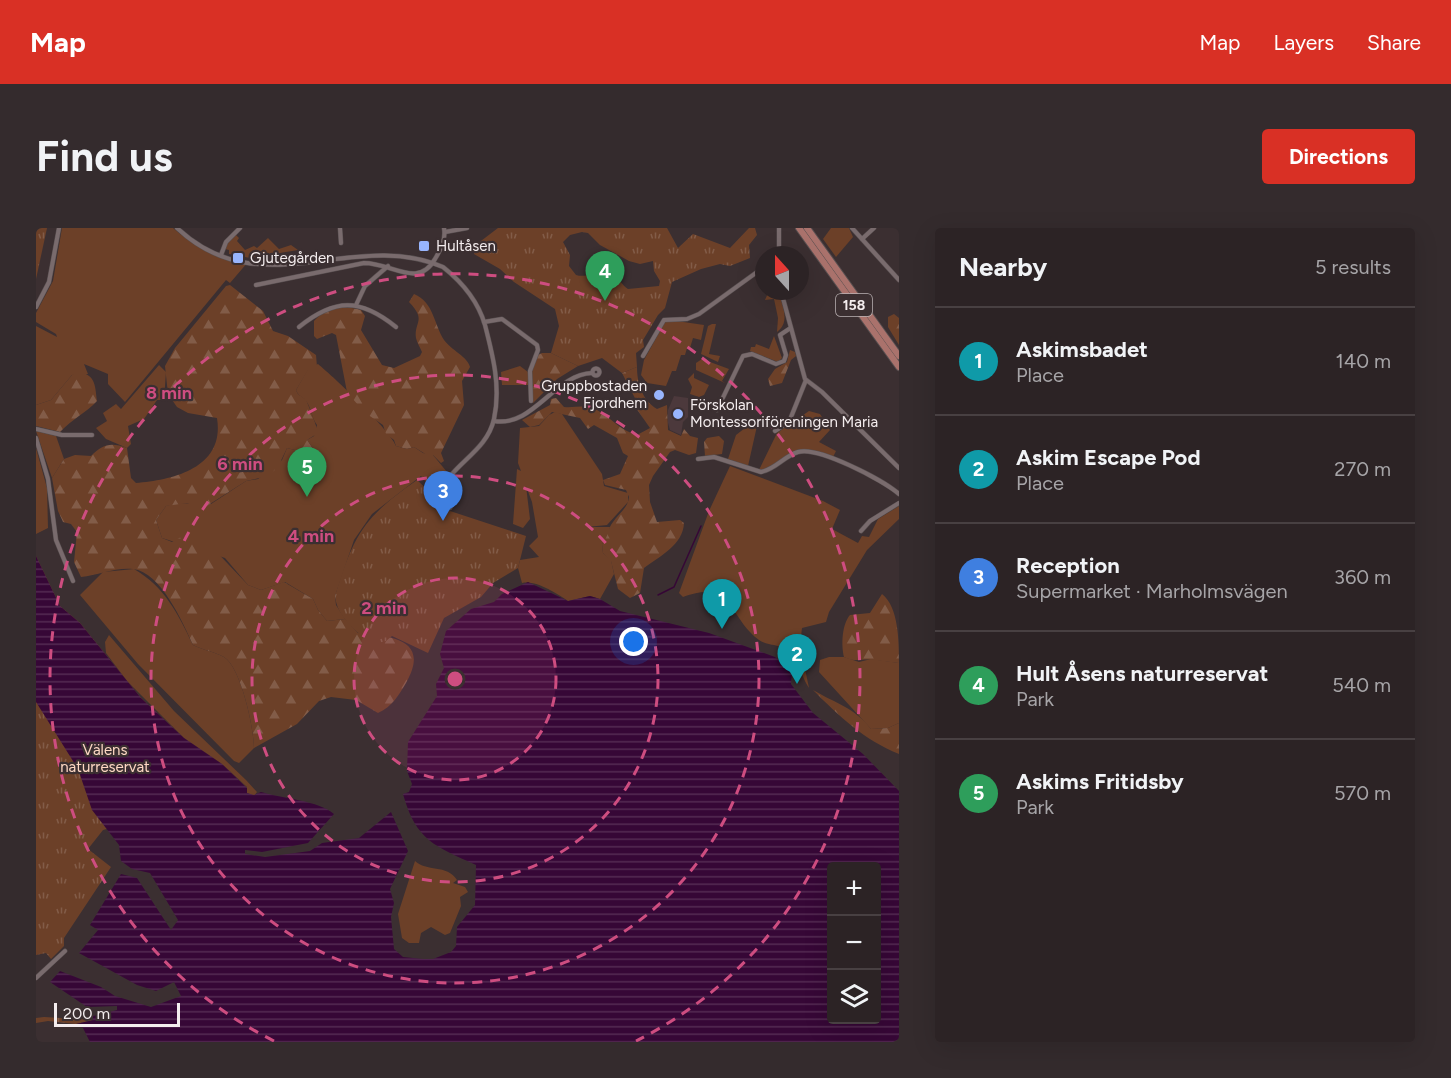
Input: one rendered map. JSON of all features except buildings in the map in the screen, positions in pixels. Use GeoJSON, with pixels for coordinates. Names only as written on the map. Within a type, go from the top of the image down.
{"type":"FeatureCollection","features":[{"type":"Feature","properties":{"kind":"main road","name":"158"},"geometry":{"type":"LineString","coordinates":[[799,228],[899,367]]}},
{"type":"Feature","properties":{"kind":"main road","name":"158"},"geometry":{"type":"LineString","coordinates":[[807,228],[899,357]]}},
{"type":"Feature","properties":{"kind":"street"},"geometry":{"type":"LineString","coordinates":[[36,307],[49,282],[59,228]]}},
{"type":"Feature","properties":{"kind":"street"},"geometry":{"type":"LineString","coordinates":[[177,228],[195,242],[221,255],[245,259],[273,258]]}},
{"type":"Feature","properties":{"kind":"street"},"geometry":{"type":"LineString","coordinates":[[221,255],[226,242],[240,228]]}},
{"type":"Feature","properties":{"kind":"street"},"geometry":{"type":"LineString","coordinates":[[340,228],[341,243]]}},
{"type":"Feature","properties":{"kind":"street"},"geometry":{"type":"LineString","coordinates":[[256,285],[358,263],[388,266],[410,274],[420,274],[428,270],[443,244],[444,230],[467,228]]}},
{"type":"Feature","properties":{"kind":"street"},"geometry":{"type":"LineString","coordinates":[[779,228],[779,246]]}},
{"type":"Feature","properties":{"kind":"street"},"geometry":{"type":"LineString","coordinates":[[852,228],[898,277]]}},
{"type":"Feature","properties":{"kind":"street"},"geometry":{"type":"LineString","coordinates":[[862,239],[874,228]]}},
{"type":"Feature","properties":{"kind":"street"},"geometry":{"type":"LineString","coordinates":[[333,245],[351,242]]}},
{"type":"Feature","properties":{"kind":"street"},"geometry":{"type":"LineString","coordinates":[[425,255],[434,260],[466,289],[484,322],[497,382],[494,421],[481,444],[442,484],[436,502],[439,508],[444,510],[452,505],[454,500],[442,484]]}},
{"type":"Feature","properties":{"kind":"street"},"geometry":{"type":"LineString","coordinates":[[356,305],[365,286],[388,266]]}},
{"type":"Feature","properties":{"kind":"street"},"geometry":{"type":"LineString","coordinates":[[643,356],[665,319],[687,319],[699,314],[755,274]]}},
{"type":"Feature","properties":{"kind":"street"},"geometry":{"type":"LineString","coordinates":[[783,300],[789,329],[806,380],[822,392],[899,468]]}},
{"type":"Feature","properties":{"kind":"street"},"geometry":{"type":"LineString","coordinates":[[299,327],[330,306],[344,304],[356,305],[396,327]]}},
{"type":"Feature","properties":{"kind":"street"},"geometry":{"type":"LineString","coordinates":[[484,322],[502,319],[537,345],[538,350],[530,371],[531,401]]}},
{"type":"Feature","properties":{"kind":"street"},"geometry":{"type":"LineString","coordinates":[[717,410],[743,356],[752,354],[776,364],[784,361],[786,355],[780,335],[789,329]]}},
{"type":"Feature","properties":{"kind":"street"},"geometry":{"type":"LineString","coordinates":[[494,421],[504,422],[531,410],[568,381],[583,373],[592,373]]}},
{"type":"Feature","properties":{"kind":"street"},"geometry":{"type":"LineString","coordinates":[[775,432],[789,422],[806,380]]}},
{"type":"Feature","properties":{"kind":"street"},"geometry":{"type":"LineString","coordinates":[[36,429],[62,435],[92,435]]}},
{"type":"Feature","properties":{"kind":"street"},"geometry":{"type":"LineString","coordinates":[[36,438],[48,478],[56,540],[73,581]]}},
{"type":"Feature","properties":{"kind":"street"},"geometry":{"type":"LineString","coordinates":[[698,459],[714,457],[761,472],[795,453],[812,452],[877,478],[899,494]]}},
{"type":"Feature","properties":{"kind":"street"},"geometry":{"type":"LineString","coordinates":[[861,531],[870,521],[899,503]]}},
{"type":"Feature","properties":{"kind":"street"},"geometry":{"type":"LineString","coordinates":[[36,978],[65,951]]}},
{"type":"Feature","properties":{"kind":"shaded area","name":"Förskolan Montessoriföreningen Maria"},"geometry":{"type":"Polygon","coordinates":[[[674,396],[688,398],[688,417],[683,422],[681,435],[670,430],[668,423],[668,410],[674,396]]]}},
{"type":"Feature","properties":{"kind":"shaded area"},"geometry":{"type":"Polygon","coordinates":[[[36,556],[60,606],[80,623],[141,698],[184,738],[222,764],[247,788],[247,793],[254,795],[261,792],[300,800],[320,806],[334,814],[308,843],[262,852],[245,850],[245,854],[265,857],[310,851],[322,843],[359,838],[391,812],[408,851],[390,889],[394,903],[391,917],[394,949],[403,957],[433,959],[451,952],[456,946],[457,927],[475,905],[476,865],[438,847],[429,840],[414,822],[403,794],[409,792],[412,784],[407,771],[408,742],[437,696],[436,684],[444,668],[440,654],[446,631],[471,609],[494,602],[502,594],[528,582],[568,601],[590,596],[620,611],[709,633],[775,657],[792,672],[791,684],[813,713],[863,754],[899,791],[899,1039],[893,1042],[90,1042],[83,1028],[76,1024],[93,1020],[93,1016],[117,1010],[117,1006],[87,1007],[50,982],[60,971],[101,987],[115,996],[151,1007],[181,996],[174,982],[156,991],[137,985],[79,953],[98,930],[90,925],[121,874],[137,878],[171,930],[178,920],[150,873],[132,869],[121,861],[119,845],[92,810],[78,769],[36,702],[36,556]]]}},
{"type":"Feature","properties":{"kind":"green space"},"geometry":{"type":"Polygon","coordinates":[[[36,228],[47,228],[36,279],[36,228]]]}},
{"type":"Feature","properties":{"kind":"green space"},"geometry":{"type":"Polygon","coordinates":[[[62,228],[173,228],[208,252],[227,259],[248,262],[230,283],[226,280],[125,402],[108,384],[108,374],[84,364],[88,374],[72,375],[51,400],[36,405],[36,326],[57,337],[56,334],[36,322],[36,313],[53,281],[62,228]]]}},
{"type":"Feature","properties":{"kind":"green space"},"geometry":{"type":"Polygon","coordinates":[[[498,228],[667,228],[678,248],[693,234],[730,248],[749,228],[755,228],[757,235],[749,245],[750,258],[730,266],[720,264],[701,269],[672,282],[665,308],[658,315],[643,340],[644,347],[636,353],[637,367],[622,373],[602,358],[578,366],[551,353],[559,326],[555,309],[514,282],[500,269],[474,254],[477,244],[498,228]],[[588,233],[570,235],[563,242],[570,255],[569,266],[576,275],[609,273],[628,289],[659,286],[660,281],[654,271],[653,261],[640,264],[629,261],[600,245],[588,233]]]}},
{"type":"Feature","properties":{"kind":"green space"},"geometry":{"type":"Polygon","coordinates":[[[831,228],[849,228],[853,237],[836,257],[823,239],[831,228]]]}},
{"type":"Feature","properties":{"kind":"green space"},"geometry":{"type":"Polygon","coordinates":[[[236,235],[239,238],[237,241],[245,250],[254,246],[257,248],[268,238],[279,249],[291,245],[298,250],[250,258],[229,254],[225,246],[236,235]]]}},
{"type":"Feature","properties":{"kind":"green space"},"geometry":{"type":"Polygon","coordinates":[[[230,285],[263,311],[273,331],[288,336],[316,355],[317,367],[308,370],[296,390],[306,400],[318,433],[307,440],[316,453],[297,468],[295,466],[299,451],[287,448],[278,467],[268,476],[246,481],[202,509],[187,503],[166,506],[156,520],[162,538],[172,542],[183,536],[209,544],[248,585],[261,590],[284,582],[313,599],[327,621],[345,619],[358,633],[383,636],[404,643],[414,657],[406,683],[395,700],[378,713],[356,700],[331,697],[319,701],[297,724],[254,748],[252,727],[236,673],[224,657],[193,645],[170,600],[153,579],[133,569],[114,570],[81,577],[74,562],[77,532],[71,524],[63,522],[58,511],[52,478],[64,459],[75,455],[91,456],[99,449],[112,445],[127,448],[131,478],[136,483],[181,474],[194,468],[205,459],[213,448],[217,435],[217,418],[188,413],[177,407],[168,394],[165,366],[175,348],[226,286],[230,285]]]}},
{"type":"Feature","properties":{"kind":"green space"},"geometry":{"type":"Polygon","coordinates":[[[414,294],[426,302],[444,340],[469,363],[470,367],[462,381],[464,405],[441,453],[444,461],[441,463],[433,455],[427,455],[414,447],[407,449],[396,446],[394,440],[386,434],[383,425],[364,412],[347,392],[336,335],[332,333],[317,339],[314,336],[314,321],[324,313],[336,308],[361,310],[365,316],[361,330],[382,365],[394,368],[420,356],[422,352],[416,338],[419,317],[409,302],[414,294]]]}},
{"type":"Feature","properties":{"kind":"green space"},"geometry":{"type":"Polygon","coordinates":[[[774,300],[781,300],[785,319],[777,332],[778,318],[774,300]]]}},
{"type":"Feature","properties":{"kind":"green space"},"geometry":{"type":"Polygon","coordinates":[[[894,314],[899,318],[899,345],[888,327],[888,317],[894,314]]]}},
{"type":"Feature","properties":{"kind":"green space"},"geometry":{"type":"Polygon","coordinates":[[[670,320],[704,325],[701,340],[693,338],[690,348],[687,348],[685,355],[681,355],[676,371],[672,371],[666,386],[647,383],[641,375],[644,360],[665,322],[670,320]]]}},
{"type":"Feature","properties":{"kind":"green space"},"geometry":{"type":"Polygon","coordinates":[[[716,324],[709,354],[720,356],[718,362],[701,354],[708,326],[716,324]]]}},
{"type":"Feature","properties":{"kind":"green space"},"geometry":{"type":"Polygon","coordinates":[[[774,336],[782,358],[778,362],[750,351],[751,347],[755,347],[756,344],[769,349],[774,336]]]}},
{"type":"Feature","properties":{"kind":"green space"},"geometry":{"type":"Polygon","coordinates":[[[790,350],[795,352],[796,356],[791,360],[782,383],[770,386],[768,379],[775,369],[787,362],[790,350]]]}},
{"type":"Feature","properties":{"kind":"green space"},"geometry":{"type":"Polygon","coordinates":[[[551,353],[578,366],[557,379],[533,403],[531,368],[538,355],[551,353]]]}},
{"type":"Feature","properties":{"kind":"green space"},"geometry":{"type":"Polygon","coordinates":[[[702,359],[729,369],[722,381],[725,383],[696,370],[696,363],[702,359]]]}},
{"type":"Feature","properties":{"kind":"green space"},"geometry":{"type":"Polygon","coordinates":[[[318,364],[373,417],[392,438],[396,446],[407,449],[414,447],[423,453],[433,455],[447,472],[438,483],[430,479],[426,482],[421,476],[372,514],[354,540],[335,596],[336,605],[345,619],[327,621],[313,599],[285,582],[261,590],[248,585],[225,558],[162,538],[156,520],[166,506],[177,503],[211,504],[246,481],[258,479],[282,460],[287,448],[299,451],[299,459],[295,463],[314,450],[307,440],[314,436],[317,425],[305,399],[296,390],[308,369],[318,364]]]}},
{"type":"Feature","properties":{"kind":"green space"},"geometry":{"type":"Polygon","coordinates":[[[159,365],[166,372],[164,400],[157,400],[144,419],[128,426],[131,444],[127,448],[106,439],[96,428],[107,421],[103,413],[116,404],[121,409],[159,365]]]}},
{"type":"Feature","properties":{"kind":"green space"},"geometry":{"type":"Polygon","coordinates":[[[520,366],[528,372],[528,385],[502,385],[501,372],[520,366]]]}},
{"type":"Feature","properties":{"kind":"green space"},"geometry":{"type":"Polygon","coordinates":[[[637,367],[639,385],[644,396],[657,409],[667,405],[668,430],[681,436],[684,429],[690,436],[698,438],[696,453],[689,455],[675,450],[670,452],[649,485],[650,502],[657,522],[680,520],[684,523],[683,531],[675,544],[644,568],[640,593],[630,598],[618,589],[611,561],[603,553],[602,544],[629,497],[626,490],[605,485],[603,480],[620,474],[628,456],[623,453],[617,438],[594,425],[588,429],[580,418],[552,412],[539,425],[530,427],[522,420],[550,405],[551,399],[556,398],[564,407],[593,408],[626,431],[637,435],[650,428],[636,408],[638,404],[622,373],[637,367]]]}},
{"type":"Feature","properties":{"kind":"green space"},"geometry":{"type":"Polygon","coordinates":[[[79,372],[85,373],[92,379],[97,401],[60,432],[36,426],[36,405],[51,400],[72,375],[79,372]]]}},
{"type":"Feature","properties":{"kind":"green space"},"geometry":{"type":"Polygon","coordinates":[[[694,373],[694,378],[709,385],[704,395],[699,397],[690,394],[692,387],[688,379],[694,373]]]}},
{"type":"Feature","properties":{"kind":"green space"},"geometry":{"type":"Polygon","coordinates":[[[809,411],[820,414],[830,430],[819,442],[836,451],[833,457],[811,451],[798,452],[759,470],[777,433],[809,411]]]}},
{"type":"Feature","properties":{"kind":"green space"},"geometry":{"type":"Polygon","coordinates":[[[555,412],[562,414],[602,474],[604,486],[628,493],[628,502],[607,525],[587,527],[610,527],[608,537],[602,544],[603,553],[611,560],[614,574],[600,599],[590,596],[568,601],[540,585],[522,583],[518,568],[520,560],[539,557],[529,546],[538,537],[532,502],[526,486],[530,519],[523,528],[513,524],[517,469],[521,471],[518,463],[520,428],[539,426],[555,412]]]}},
{"type":"Feature","properties":{"kind":"green space"},"geometry":{"type":"Polygon","coordinates":[[[749,425],[757,426],[748,466],[728,459],[736,435],[749,425]]]}},
{"type":"Feature","properties":{"kind":"green space"},"geometry":{"type":"Polygon","coordinates":[[[36,431],[56,436],[64,459],[52,478],[36,431]]]}},
{"type":"Feature","properties":{"kind":"green space"},"geometry":{"type":"Polygon","coordinates":[[[719,436],[724,441],[722,454],[705,456],[704,442],[707,438],[719,436]]]}},
{"type":"Feature","properties":{"kind":"green space"},"geometry":{"type":"Polygon","coordinates":[[[36,448],[47,488],[48,528],[36,534],[36,448]]]}},
{"type":"Feature","properties":{"kind":"green space"},"geometry":{"type":"Polygon","coordinates":[[[730,466],[823,501],[840,510],[832,529],[858,543],[862,536],[869,537],[878,519],[899,506],[899,519],[867,550],[829,612],[826,622],[802,628],[800,645],[809,688],[792,654],[781,647],[759,640],[721,596],[712,592],[699,592],[683,597],[679,593],[709,511],[730,466]]]}},
{"type":"Feature","properties":{"kind":"green space"},"geometry":{"type":"Polygon","coordinates":[[[417,480],[450,511],[526,536],[518,568],[493,583],[481,597],[444,618],[428,653],[392,636],[386,641],[373,644],[343,617],[335,596],[348,557],[363,529],[384,505],[417,480]]]}},
{"type":"Feature","properties":{"kind":"green space","name":"Välens naturreservat"},"geometry":{"type":"Polygon","coordinates":[[[36,556],[60,606],[80,623],[141,698],[184,738],[222,764],[247,788],[103,830],[88,849],[111,867],[64,938],[64,946],[51,959],[46,953],[36,955],[36,556]]]}},
{"type":"Feature","properties":{"kind":"green space"},"geometry":{"type":"Polygon","coordinates":[[[134,569],[154,584],[169,602],[193,645],[224,657],[236,673],[249,713],[254,748],[239,763],[234,761],[138,664],[80,595],[103,572],[134,569]]]}},
{"type":"Feature","properties":{"kind":"green space"},"geometry":{"type":"Polygon","coordinates":[[[882,594],[888,600],[895,616],[899,663],[852,660],[844,657],[843,635],[847,619],[850,615],[870,613],[882,594]]]}},
{"type":"Feature","properties":{"kind":"green space"},"geometry":{"type":"Polygon","coordinates":[[[109,635],[174,711],[257,792],[254,796],[247,793],[247,787],[222,764],[184,738],[127,681],[106,653],[105,642],[109,635]]]}},
{"type":"Feature","properties":{"kind":"green space"},"geometry":{"type":"Polygon","coordinates":[[[829,657],[844,657],[859,662],[871,659],[899,663],[899,723],[888,728],[871,729],[819,672],[820,660],[829,657]]]}},
{"type":"Feature","properties":{"kind":"green space"},"geometry":{"type":"Polygon","coordinates":[[[813,690],[851,711],[871,729],[888,728],[899,723],[899,754],[863,734],[842,718],[813,690]]]}},
{"type":"Feature","properties":{"kind":"green space"},"geometry":{"type":"Polygon","coordinates":[[[415,861],[448,872],[457,880],[453,883],[465,887],[468,892],[460,897],[461,906],[450,933],[445,935],[431,927],[421,933],[419,943],[409,943],[402,938],[398,914],[415,861]]]}},
{"type":"Feature","properties":{"kind":"green space"},"geometry":{"type":"Polygon","coordinates":[[[36,1018],[94,1020],[76,1024],[48,1021],[36,1023],[36,1018]]]}},
{"type":"Feature","properties":{"kind":"waterway"},"geometry":{"type":"LineString","coordinates":[[658,595],[674,587],[701,526]]}},
{"type":"Feature","properties":{"kind":"place","name":"Hultåsen"},"geometry":{"type":"Point","coordinates":[424,246]}},
{"type":"Feature","properties":{"kind":"place","name":"Gjutegården"},"geometry":{"type":"Point","coordinates":[238,258]}},
{"type":"Feature","properties":{"kind":"place","name":"Hult Åsens naturreservat"},"geometry":{"type":"Point","coordinates":[605,301]}},
{"type":"Feature","properties":{"kind":"place","name":"Gruppbostaden Fjordhem"},"geometry":{"type":"Point","coordinates":[659,395]}},
{"type":"Feature","properties":{"kind":"place","name":"Förskolan Montessoriföreningen Maria"},"geometry":{"type":"Point","coordinates":[678,414]}},
{"type":"Feature","properties":{"kind":"place","name":"Askims Fritidsby"},"geometry":{"type":"Point","coordinates":[307,497]}},
{"type":"Feature","properties":{"kind":"place","name":"Reception"},"geometry":{"type":"Point","coordinates":[443,521]}},
{"type":"Feature","properties":{"kind":"place","name":"Askimsbadet"},"geometry":{"type":"Point","coordinates":[722,629]}},
{"type":"Feature","properties":{"kind":"place","name":"Askim Escape Pod"},"geometry":{"type":"Point","coordinates":[797,684]}}]}
